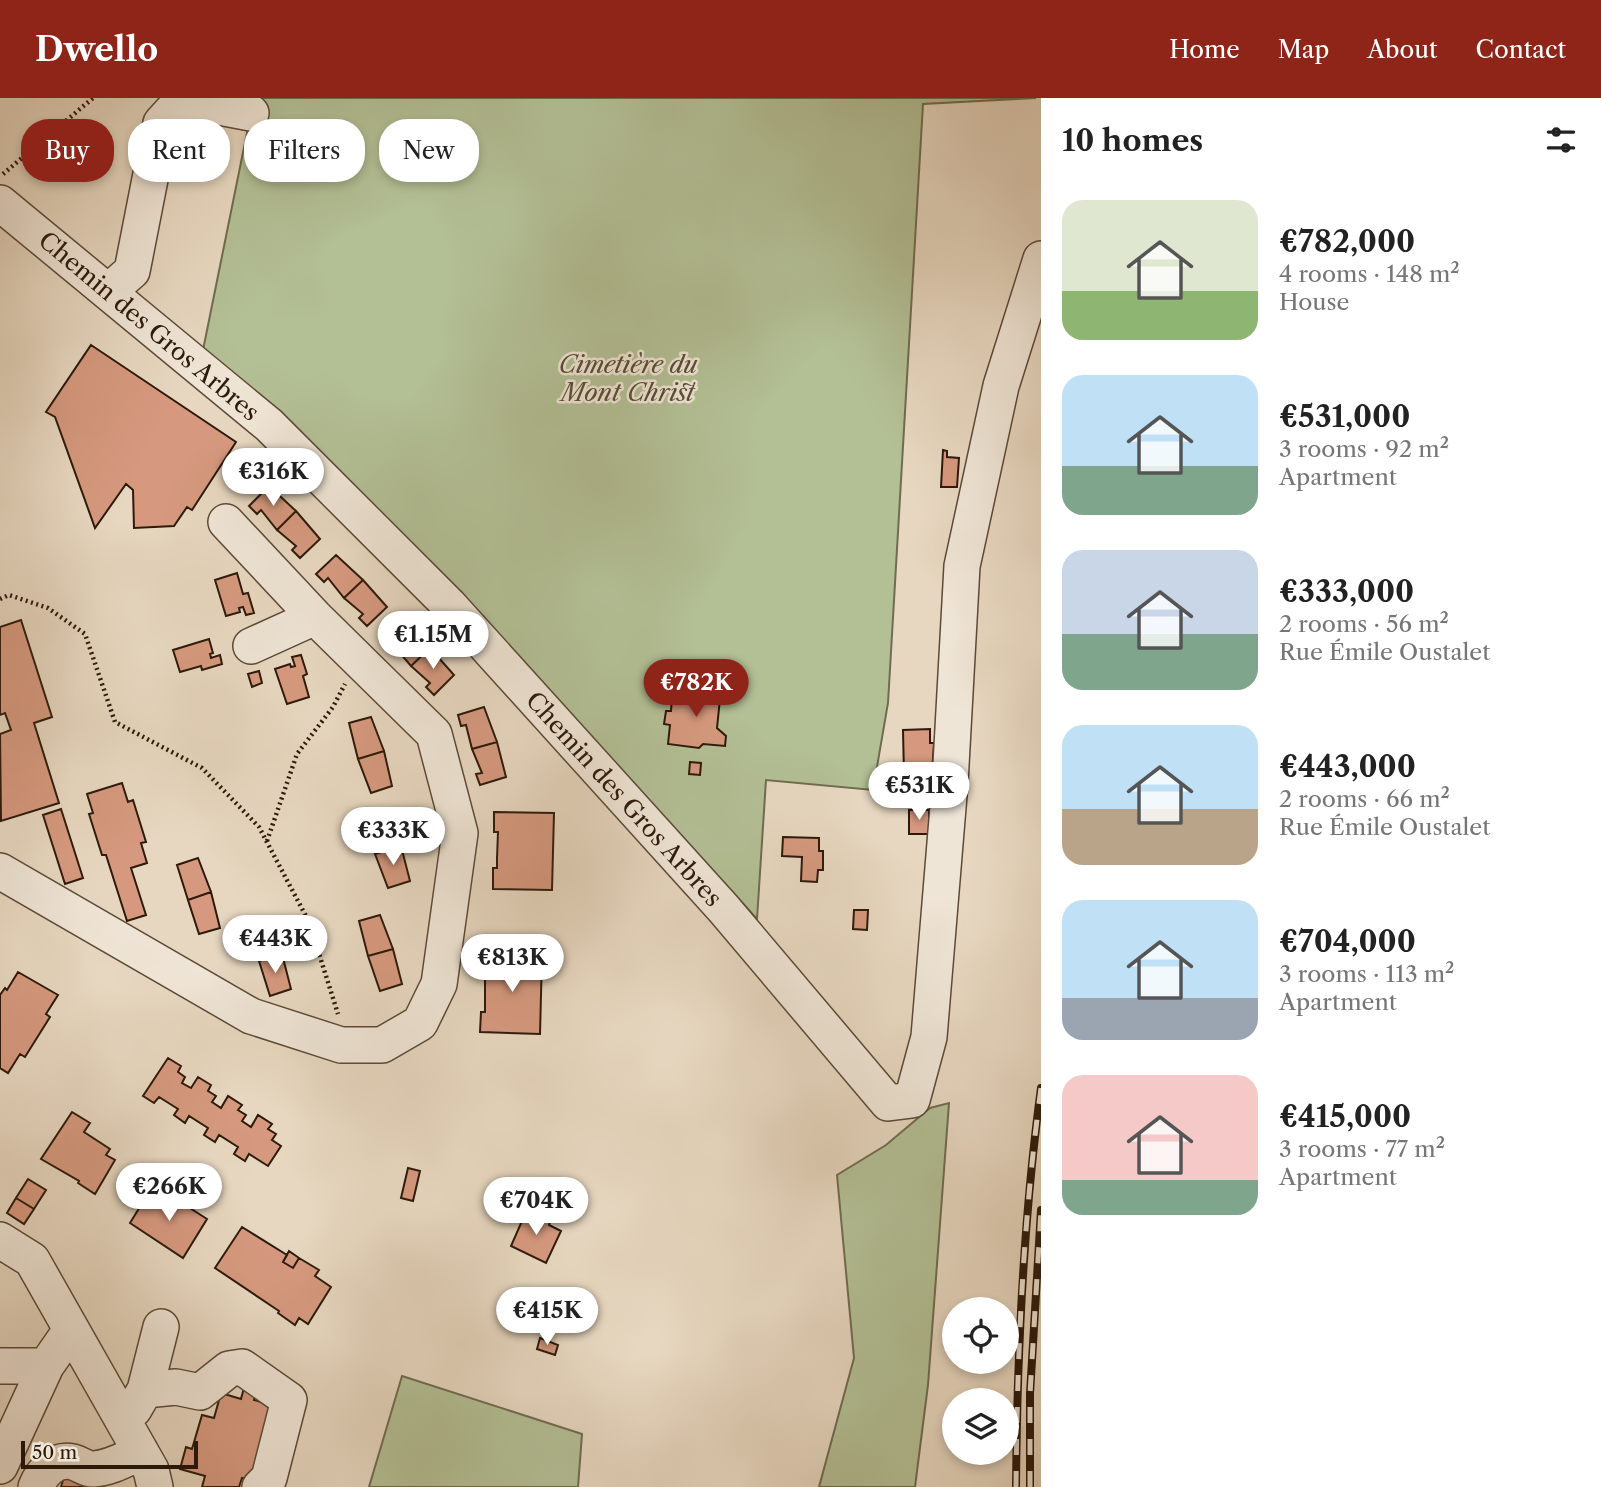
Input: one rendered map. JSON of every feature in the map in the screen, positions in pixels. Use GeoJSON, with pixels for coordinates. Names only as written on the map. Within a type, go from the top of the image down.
{"type":"FeatureCollection","features":[{"type":"Feature","properties":{"kind":"street"},"geometry":{"type":"LineString","coordinates":[[108,292],[132,271],[161,123],[182,100],[251,113]]}},
{"type":"Feature","properties":{"kind":"street","name":"Chemin des Gros Arbres"},"geometry":{"type":"LineString","coordinates":[[0,203],[269,425],[449,604],[723,908],[888,1103],[912,1100],[929,1037],[950,783],[962,566],[1001,386],[1041,260]]}},
{"type":"Feature","properties":{"kind":"street"},"geometry":{"type":"LineString","coordinates":[[0,871],[251,1016],[341,1045],[382,1045],[420,1023],[439,984],[460,833],[434,734],[315,617],[226,522]]}},
{"type":"Feature","properties":{"kind":"street"},"geometry":{"type":"LineString","coordinates":[[251,646],[315,617]]}},
{"type":"Feature","properties":{"kind":"street"},"geometry":{"type":"LineString","coordinates":[[0,1240],[32,1259],[151,1470],[155,1487]]}},
{"type":"Feature","properties":{"kind":"street"},"geometry":{"type":"LineString","coordinates":[[36,1487],[41,1475],[58,1462],[72,1462],[90,1470],[110,1467],[133,1438],[161,1327]]}},
{"type":"Feature","properties":{"kind":"street"},"geometry":{"type":"LineString","coordinates":[[0,1466],[46,1366],[71,1330]]}},
{"type":"Feature","properties":{"kind":"street"},"geometry":{"type":"LineString","coordinates":[[0,1366],[46,1366]]}},
{"type":"Feature","properties":{"kind":"street"},"geometry":{"type":"LineString","coordinates":[[145,1390],[176,1387],[200,1391],[229,1369],[242,1367],[289,1400],[269,1478],[260,1487]]}},
{"type":"Feature","properties":{"kind":"path"},"geometry":{"type":"LineString","coordinates":[[0,177],[93,98]]}},
{"type":"Feature","properties":{"kind":"path"},"geometry":{"type":"LineString","coordinates":[[0,599],[9,595],[48,608],[85,634],[115,722],[202,768],[259,827],[309,922],[343,1032],[341,1045]]}},
{"type":"Feature","properties":{"kind":"path"},"geometry":{"type":"LineString","coordinates":[[266,841],[297,754],[333,707],[358,659]]}},
{"type":"Feature","properties":{"kind":"green space","name":"Cimetière du Mont Christ"},"geometry":{"type":"Polygon","coordinates":[[[254,98],[1036,98],[923,104],[888,703],[873,790],[766,780],[757,919],[617,765],[202,355],[244,147],[244,182],[365,182],[365,119],[250,119],[254,98]]]}},
{"type":"Feature","properties":{"kind":"green space"},"geometry":{"type":"Polygon","coordinates":[[[949,1103],[928,1385],[915,1487],[819,1487],[854,1358],[837,1175],[886,1145],[930,1108],[949,1103]]]}},
{"type":"Feature","properties":{"kind":"green space"},"geometry":{"type":"Polygon","coordinates":[[[402,1376],[582,1434],[578,1487],[369,1487],[402,1376]]]}},
{"type":"Feature","properties":{"kind":"building"},"geometry":{"type":"Polygon","coordinates":[[[91,345],[236,442],[192,510],[187,507],[174,526],[134,528],[133,490],[126,484],[95,528],[55,417],[46,412],[91,345]]]}},
{"type":"Feature","properties":{"kind":"building"},"geometry":{"type":"Polygon","coordinates":[[[943,450],[947,451],[947,457],[959,458],[957,487],[941,487],[943,450]]]}},
{"type":"Feature","properties":{"kind":"building"},"geometry":{"type":"Polygon","coordinates":[[[269,486],[296,511],[277,530],[261,510],[257,514],[249,506],[269,486]]]}},
{"type":"Feature","properties":{"kind":"building"},"geometry":{"type":"Polygon","coordinates":[[[296,511],[320,539],[300,558],[292,550],[296,546],[277,530],[296,511]]]}},
{"type":"Feature","properties":{"kind":"building"},"geometry":{"type":"Polygon","coordinates":[[[336,555],[363,580],[344,598],[328,578],[324,582],[316,574],[336,555]]]}},
{"type":"Feature","properties":{"kind":"building"},"geometry":{"type":"Polygon","coordinates":[[[237,573],[243,594],[248,593],[254,613],[246,615],[243,607],[239,608],[240,612],[226,616],[215,580],[237,573]]]}},
{"type":"Feature","properties":{"kind":"building"},"geometry":{"type":"Polygon","coordinates":[[[363,580],[387,607],[367,626],[359,618],[363,614],[344,598],[363,580]]]}},
{"type":"Feature","properties":{"kind":"building"},"geometry":{"type":"Polygon","coordinates":[[[21,620],[52,717],[34,723],[59,803],[1,821],[0,734],[11,730],[5,713],[0,715],[0,627],[21,620]]]}},
{"type":"Feature","properties":{"kind":"building"},"geometry":{"type":"Polygon","coordinates":[[[403,623],[430,648],[411,666],[395,647],[391,651],[383,643],[403,623]]]}},
{"type":"Feature","properties":{"kind":"building"},"geometry":{"type":"Polygon","coordinates":[[[209,639],[213,653],[210,654],[211,658],[220,655],[222,664],[202,670],[201,666],[180,672],[173,650],[209,639]]]}},
{"type":"Feature","properties":{"kind":"building"},"geometry":{"type":"Polygon","coordinates":[[[430,648],[454,675],[434,695],[426,687],[430,683],[411,666],[430,648]]]}},
{"type":"Feature","properties":{"kind":"building"},"geometry":{"type":"Polygon","coordinates":[[[301,655],[307,674],[303,676],[309,697],[287,704],[275,669],[290,664],[291,667],[295,666],[292,657],[301,655]]]}},
{"type":"Feature","properties":{"kind":"building"},"geometry":{"type":"Polygon","coordinates":[[[259,671],[262,683],[252,687],[248,674],[259,671]]]}},
{"type":"Feature","properties":{"kind":"building"},"geometry":{"type":"Polygon","coordinates":[[[691,686],[721,689],[717,728],[726,736],[725,746],[703,744],[699,748],[668,744],[670,725],[664,724],[666,711],[671,711],[672,697],[686,698],[687,689],[691,686]]]}},
{"type":"Feature","properties":{"kind":"building"},"geometry":{"type":"Polygon","coordinates":[[[484,707],[497,742],[472,749],[466,725],[461,726],[458,715],[484,707]]]}},
{"type":"Feature","properties":{"kind":"building"},"geometry":{"type":"Polygon","coordinates":[[[371,717],[384,751],[358,759],[349,723],[371,717]]]}},
{"type":"Feature","properties":{"kind":"building"},"geometry":{"type":"Polygon","coordinates":[[[930,729],[930,743],[934,743],[932,775],[904,775],[903,730],[930,729]]]}},
{"type":"Feature","properties":{"kind":"building"},"geometry":{"type":"Polygon","coordinates":[[[497,742],[506,777],[480,785],[476,774],[482,773],[472,749],[497,742]]]}},
{"type":"Feature","properties":{"kind":"building"},"geometry":{"type":"Polygon","coordinates":[[[384,751],[392,786],[371,793],[358,759],[384,751]]]}},
{"type":"Feature","properties":{"kind":"building"},"geometry":{"type":"Polygon","coordinates":[[[690,762],[701,763],[700,775],[689,774],[690,762]]]}},
{"type":"Feature","properties":{"kind":"building"},"geometry":{"type":"Polygon","coordinates":[[[122,783],[128,802],[133,800],[146,842],[141,843],[147,863],[131,868],[146,915],[127,921],[106,855],[102,855],[89,814],[93,813],[87,794],[122,783]]]}},
{"type":"Feature","properties":{"kind":"building"},"geometry":{"type":"Polygon","coordinates":[[[61,809],[83,878],[65,884],[43,815],[61,809]]]}},
{"type":"Feature","properties":{"kind":"building"},"geometry":{"type":"Polygon","coordinates":[[[909,810],[929,810],[929,834],[909,834],[909,810]]]}},
{"type":"Feature","properties":{"kind":"building"},"geometry":{"type":"Polygon","coordinates":[[[388,811],[401,846],[375,854],[367,818],[388,811]]]}},
{"type":"Feature","properties":{"kind":"building"},"geometry":{"type":"Polygon","coordinates":[[[494,812],[554,813],[552,890],[493,889],[493,868],[497,868],[498,832],[494,832],[494,812]]]}},
{"type":"Feature","properties":{"kind":"building"},"geometry":{"type":"Polygon","coordinates":[[[783,837],[819,838],[819,851],[823,851],[823,870],[818,870],[817,882],[801,881],[802,857],[782,856],[783,837]]]}},
{"type":"Feature","properties":{"kind":"building"},"geometry":{"type":"Polygon","coordinates":[[[401,846],[410,881],[388,888],[375,854],[401,846]]]}},
{"type":"Feature","properties":{"kind":"building"},"geometry":{"type":"Polygon","coordinates":[[[198,858],[211,892],[188,900],[177,865],[198,858]]]}},
{"type":"Feature","properties":{"kind":"building"},"geometry":{"type":"Polygon","coordinates":[[[211,892],[220,928],[199,934],[188,900],[211,892]]]}},
{"type":"Feature","properties":{"kind":"building"},"geometry":{"type":"Polygon","coordinates":[[[854,910],[868,910],[867,930],[853,929],[854,910]]]}},
{"type":"Feature","properties":{"kind":"building"},"geometry":{"type":"Polygon","coordinates":[[[380,915],[393,949],[368,956],[359,921],[380,915]]]}},
{"type":"Feature","properties":{"kind":"building"},"geometry":{"type":"Polygon","coordinates":[[[269,919],[282,954],[259,961],[248,926],[269,919]]]}},
{"type":"Feature","properties":{"kind":"building"},"geometry":{"type":"Polygon","coordinates":[[[393,949],[402,984],[380,991],[368,956],[393,949]]]}},
{"type":"Feature","properties":{"kind":"building"},"geometry":{"type":"Polygon","coordinates":[[[282,954],[291,989],[270,996],[259,961],[282,954]]]}},
{"type":"Feature","properties":{"kind":"building"},"geometry":{"type":"Polygon","coordinates":[[[482,955],[542,956],[540,1034],[480,1032],[481,1012],[485,1012],[485,976],[481,976],[482,955]]]}},
{"type":"Feature","properties":{"kind":"building"},"geometry":{"type":"Polygon","coordinates":[[[18,972],[58,995],[46,1014],[50,1017],[25,1057],[20,1054],[8,1073],[0,1068],[0,995],[5,988],[7,990],[18,972]]]}},
{"type":"Feature","properties":{"kind":"building"},"geometry":{"type":"Polygon","coordinates":[[[168,1058],[181,1066],[178,1072],[185,1077],[182,1083],[191,1088],[198,1077],[211,1085],[208,1091],[216,1096],[212,1102],[221,1108],[228,1096],[242,1105],[238,1110],[246,1115],[242,1121],[251,1127],[258,1115],[272,1124],[268,1129],[276,1134],[272,1140],[281,1146],[268,1166],[249,1154],[245,1161],[234,1154],[238,1147],[219,1135],[215,1142],[204,1135],[208,1128],[189,1116],[185,1123],[174,1115],[178,1109],[159,1097],[154,1103],[143,1096],[168,1058]]]}},
{"type":"Feature","properties":{"kind":"building"},"geometry":{"type":"Polygon","coordinates":[[[72,1112],[90,1123],[84,1132],[110,1149],[106,1155],[115,1160],[95,1194],[78,1183],[79,1181],[41,1159],[72,1112]]]}},
{"type":"Feature","properties":{"kind":"building"},"geometry":{"type":"Polygon","coordinates":[[[408,1168],[420,1171],[413,1201],[401,1198],[408,1168]]]}},
{"type":"Feature","properties":{"kind":"building"},"geometry":{"type":"Polygon","coordinates":[[[28,1179],[46,1190],[34,1209],[16,1198],[28,1179]]]}},
{"type":"Feature","properties":{"kind":"building"},"geometry":{"type":"Polygon","coordinates":[[[151,1189],[160,1195],[162,1190],[171,1195],[165,1205],[173,1210],[179,1201],[207,1219],[183,1258],[130,1223],[151,1189]]]}},
{"type":"Feature","properties":{"kind":"building"},"geometry":{"type":"Polygon","coordinates":[[[16,1198],[34,1209],[24,1224],[7,1213],[16,1198]]]}},
{"type":"Feature","properties":{"kind":"building"},"geometry":{"type":"Polygon","coordinates":[[[525,1214],[539,1220],[541,1214],[551,1219],[549,1225],[561,1231],[546,1263],[511,1246],[525,1214]]]}},
{"type":"Feature","properties":{"kind":"building"},"geometry":{"type":"Polygon","coordinates":[[[242,1227],[287,1255],[283,1262],[293,1268],[299,1258],[319,1270],[315,1276],[331,1287],[308,1324],[299,1318],[295,1325],[278,1313],[279,1311],[215,1268],[242,1227]]]}},
{"type":"Feature","properties":{"kind":"building"},"geometry":{"type":"Polygon","coordinates":[[[289,1251],[299,1258],[293,1268],[283,1262],[289,1251]]]}},
{"type":"Feature","properties":{"kind":"building"},"geometry":{"type":"Polygon","coordinates":[[[540,1338],[558,1345],[555,1355],[537,1349],[540,1338]]]}},
{"type":"Feature","properties":{"kind":"building"},"geometry":{"type":"Polygon","coordinates":[[[245,1384],[257,1387],[254,1400],[280,1407],[253,1481],[242,1478],[239,1487],[202,1487],[205,1476],[180,1469],[186,1447],[192,1449],[202,1415],[214,1418],[221,1393],[241,1399],[245,1384]]]}},
{"type":"Feature","properties":{"kind":"building"},"geometry":{"type":"Polygon","coordinates":[[[66,1470],[85,1483],[99,1487],[61,1487],[66,1470]]]}},
{"type":"Feature","properties":{"kind":"railway"},"geometry":{"type":"LineString","coordinates":[[1016,1487],[1022,1288],[1041,1088]]}},
{"type":"Feature","properties":{"kind":"railway"},"geometry":{"type":"LineString","coordinates":[[1030,1487],[1030,1394],[1041,1210]]}}]}
